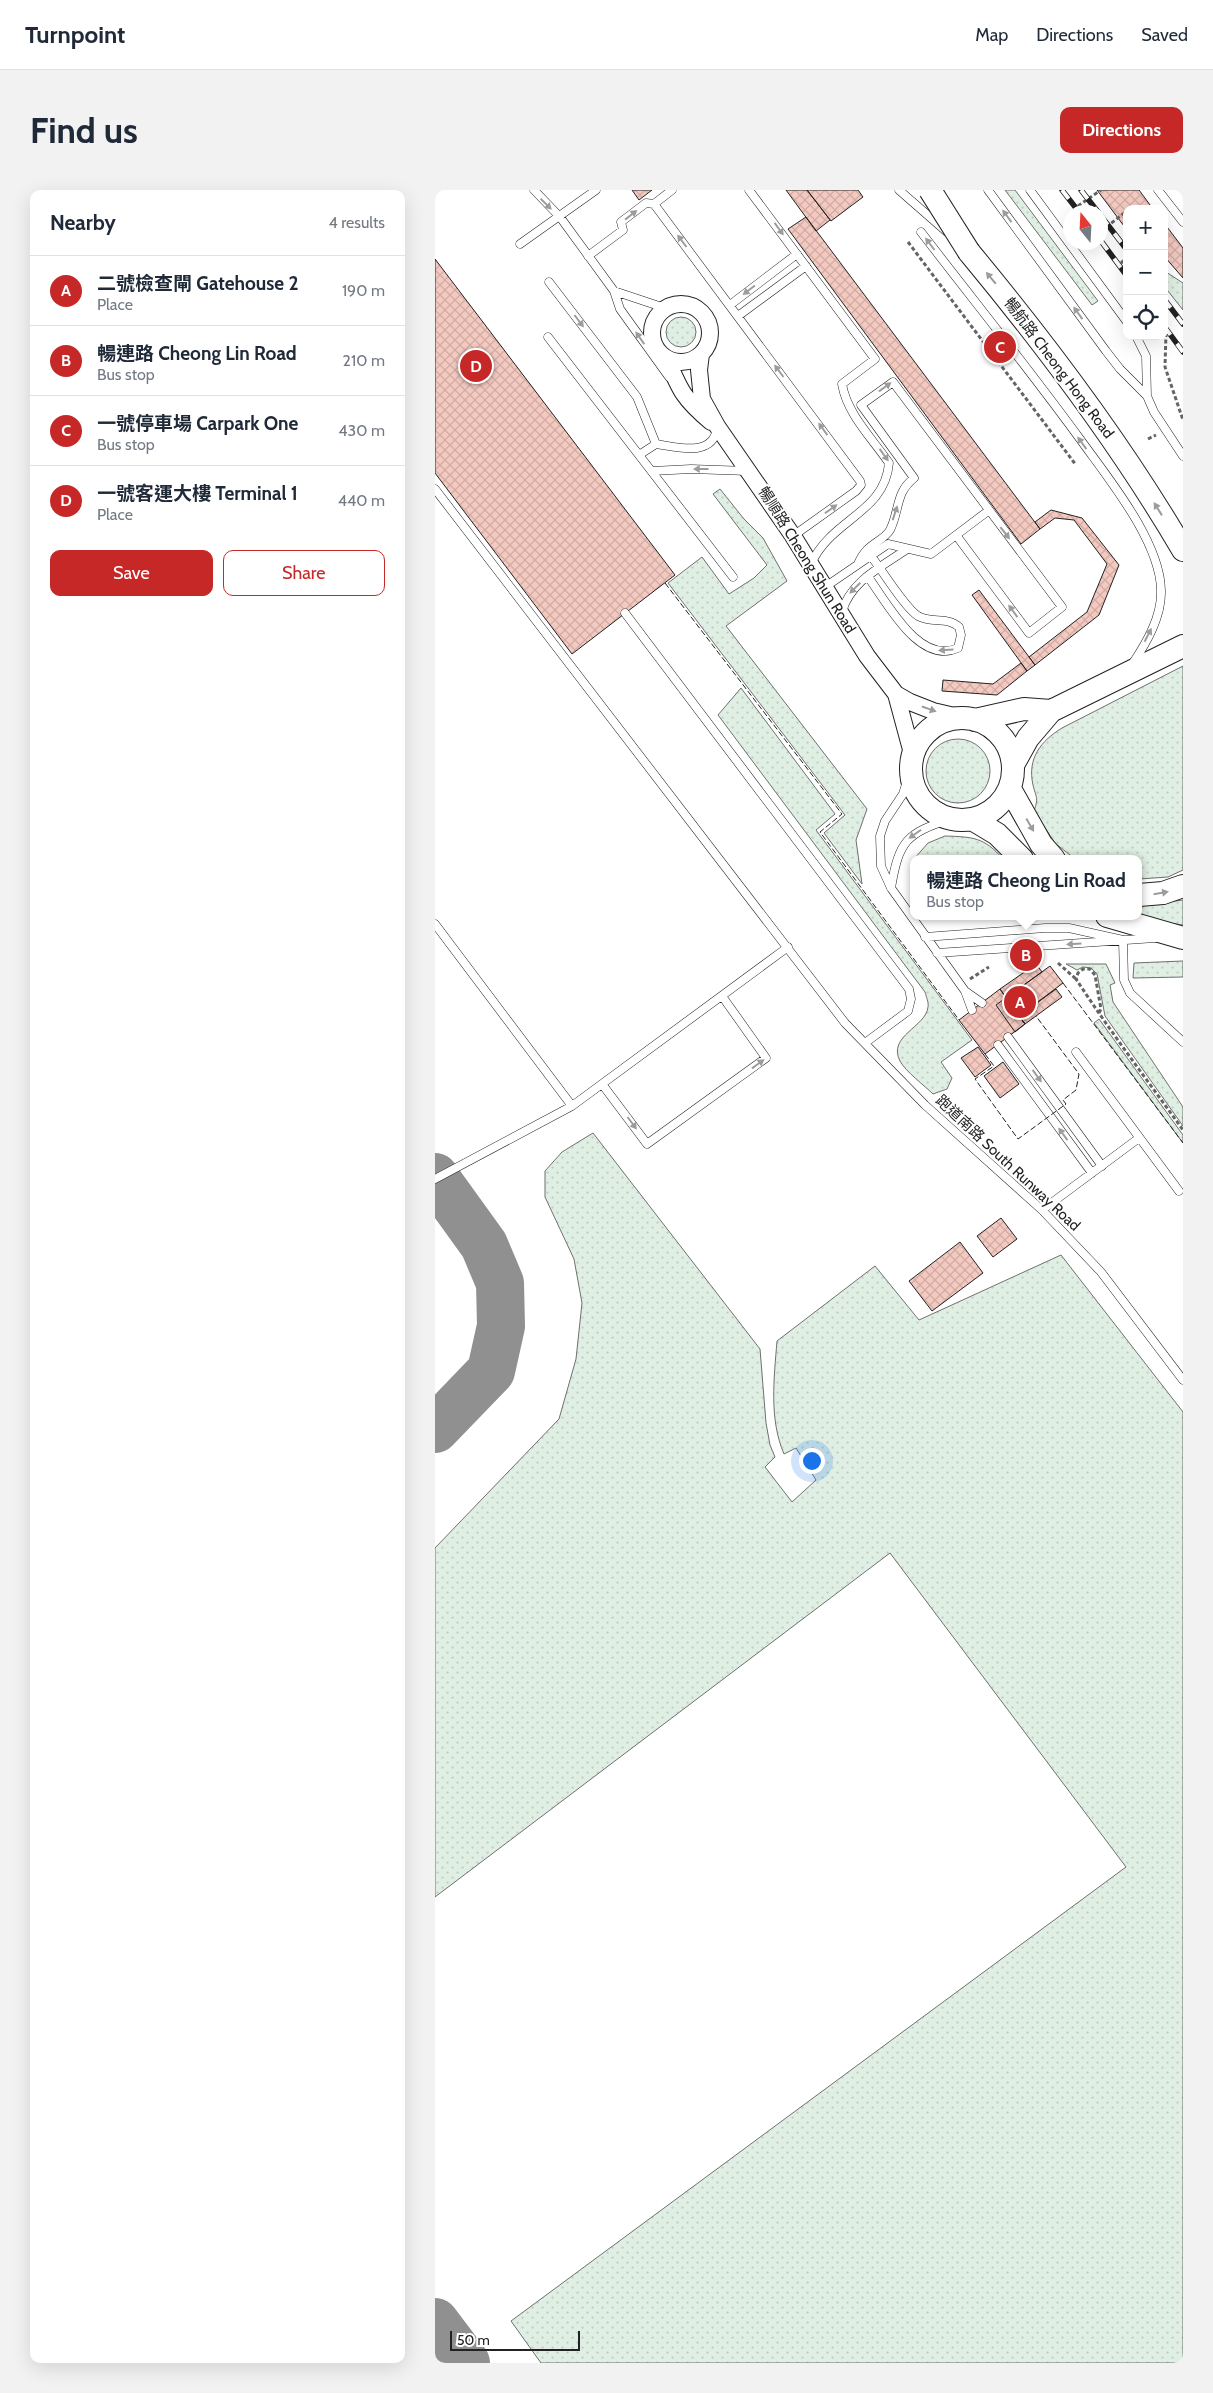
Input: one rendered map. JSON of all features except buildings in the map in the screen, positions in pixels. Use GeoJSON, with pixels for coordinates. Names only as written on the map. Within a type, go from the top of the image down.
{"type":"FeatureCollection","features":[{"type":"Feature","properties":{"kind":"street","name":"暢航路 Cheong Hong Road"},"geometry":{"type":"LineString","coordinates":[[930,190],[969,252],[1095,414],[1139,478],[1183,550]]}},
{"type":"Feature","properties":{"kind":"street","name":"暢順路 Cheong Shun Road"},"geometry":{"type":"LineString","coordinates":[[717,426],[688,403],[679,391],[667,359],[659,354],[651,337],[654,320],[665,308],[684,304],[702,312],[709,323],[709,343],[701,354],[699,370],[702,399],[717,426],[750,471],[811,564],[867,656],[896,694],[909,702],[933,711],[969,719]]}},
{"type":"Feature","properties":{"kind":"street"},"geometry":{"type":"LineString","coordinates":[[667,359],[685,362],[701,354]]}},
{"type":"Feature","properties":{"kind":"street"},"geometry":{"type":"LineString","coordinates":[[1013,764],[1028,738],[1051,711],[1183,646]]}},
{"type":"Feature","properties":{"kind":"street","name":"暢順路 Cheong Shun Road"},"geometry":{"type":"LineString","coordinates":[[896,694],[912,763]]}},
{"type":"Feature","properties":{"kind":"street"},"geometry":{"type":"LineString","coordinates":[[1018,855],[997,834],[962,819],[936,813],[923,802],[915,787],[912,763],[919,743],[929,730],[951,720],[1024,710],[1051,711]]}},
{"type":"Feature","properties":{"kind":"street"},"geometry":{"type":"LineString","coordinates":[[962,819],[982,816],[999,806],[1010,789],[1013,764],[1012,754],[1003,738],[995,730],[969,719]]}},
{"type":"Feature","properties":{"kind":"street"},"geometry":{"type":"LineString","coordinates":[[1010,789],[1041,844],[1051,855]]}},
{"type":"Feature","properties":{"kind":"street"},"geometry":{"type":"LineString","coordinates":[[1142,895],[1163,893],[1183,886]]}},
{"type":"Feature","properties":{"kind":"street"},"geometry":{"type":"LineString","coordinates":[[1121,920],[1179,937]]}},
{"type":"Feature","properties":{"kind":"lane"},"geometry":{"type":"LineString","coordinates":[[534,190],[560,217],[614,291],[620,309],[679,391]]}},
{"type":"Feature","properties":{"kind":"lane"},"geometry":{"type":"LineString","coordinates":[[521,244],[596,190]]}},
{"type":"Feature","properties":{"kind":"lane"},"geometry":{"type":"LineString","coordinates":[[588,256],[623,230],[621,222],[646,203],[654,204],[673,190]]}},
{"type":"Feature","properties":{"kind":"lane"},"geometry":{"type":"LineString","coordinates":[[749,190],[875,359],[842,384],[844,398],[851,410],[889,463],[888,474],[877,496],[824,541],[811,564]]}},
{"type":"Feature","properties":{"kind":"lane"},"geometry":{"type":"LineString","coordinates":[[899,190],[969,252]]}},
{"type":"Feature","properties":{"kind":"lane"},"geometry":{"type":"LineString","coordinates":[[988,190],[1106,351],[1120,369],[1147,396],[1154,412],[1183,456]]}},
{"type":"Feature","properties":{"kind":"lane"},"geometry":{"type":"LineString","coordinates":[[1030,190],[1123,317]]}},
{"type":"Feature","properties":{"kind":"lane"},"geometry":{"type":"LineString","coordinates":[[1158,190],[1183,222]]}},
{"type":"Feature","properties":{"kind":"lane"},"geometry":{"type":"LineString","coordinates":[[654,204],[860,480],[861,485],[856,491],[793,536]]}},
{"type":"Feature","properties":{"kind":"lane"},"geometry":{"type":"LineString","coordinates":[[921,232],[1049,397],[1116,490],[1148,544],[1159,574],[1161,606],[1142,648],[1123,677]]}},
{"type":"Feature","properties":{"kind":"lane"},"geometry":{"type":"LineString","coordinates":[[730,305],[797,254]]}},
{"type":"Feature","properties":{"kind":"lane"},"geometry":{"type":"LineString","coordinates":[[738,316],[805,266]]}},
{"type":"Feature","properties":{"kind":"lane"},"geometry":{"type":"LineString","coordinates":[[549,282],[637,397],[656,444]]}},
{"type":"Feature","properties":{"kind":"lane"},"geometry":{"type":"LineString","coordinates":[[614,291],[665,308]]}},
{"type":"Feature","properties":{"kind":"lane"},"geometry":{"type":"LineString","coordinates":[[549,337],[733,577]]}},
{"type":"Feature","properties":{"kind":"lane"},"geometry":{"type":"LineString","coordinates":[[1138,340],[1146,356],[1147,396]]}},
{"type":"Feature","properties":{"kind":"lane"},"geometry":{"type":"LineString","coordinates":[[858,564],[863,551],[889,532],[903,486],[914,478],[861,405],[893,382],[988,511],[1062,607],[1029,633],[957,534]]}},
{"type":"Feature","properties":{"kind":"lane"},"geometry":{"type":"LineString","coordinates":[[639,455],[656,444],[695,448],[704,447],[713,439],[717,426]]}},
{"type":"Feature","properties":{"kind":"lane"},"geometry":{"type":"LineString","coordinates":[[652,471],[691,469],[750,471]]}},
{"type":"Feature","properties":{"kind":"lane","name":"跑道南路 South Runway Road"},"geometry":{"type":"LineString","coordinates":[[435,489],[845,1023],[925,1105],[1042,1210],[1101,1272],[1183,1380]]}},
{"type":"Feature","properties":{"kind":"lane"},"geometry":{"type":"LineString","coordinates":[[825,587],[888,544],[931,554],[988,511]]}},
{"type":"Feature","properties":{"kind":"lane"},"geometry":{"type":"LineString","coordinates":[[842,614],[849,595],[868,576],[907,549]]}},
{"type":"Feature","properties":{"kind":"lane"},"geometry":{"type":"LineString","coordinates":[[868,576],[907,631],[920,644],[938,651],[951,652],[958,648],[961,635],[959,627],[947,620],[929,620],[913,613],[871,556]]}},
{"type":"Feature","properties":{"kind":"lane"},"geometry":{"type":"LineString","coordinates":[[625,613],[909,989],[911,999],[908,1010],[865,1043]]}},
{"type":"Feature","properties":{"kind":"lane"},"geometry":{"type":"LineString","coordinates":[[910,915],[891,888],[881,866],[880,836],[885,821],[903,794],[912,763]]}},
{"type":"Feature","properties":{"kind":"lane"},"geometry":{"type":"LineString","coordinates":[[891,888],[896,860],[907,841],[926,828],[962,819]]}},
{"type":"Feature","properties":{"kind":"lane"},"geometry":{"type":"LineString","coordinates":[[913,920],[965,991],[973,1010]]}},
{"type":"Feature","properties":{"kind":"lane"},"geometry":{"type":"LineString","coordinates":[[435,924],[572,1106]]}},
{"type":"Feature","properties":{"kind":"lane"},"geometry":{"type":"LineString","coordinates":[[925,937],[1069,928],[1123,940]]}},
{"type":"Feature","properties":{"kind":"lane"},"geometry":{"type":"LineString","coordinates":[[937,953],[1179,937]]}},
{"type":"Feature","properties":{"kind":"lane"},"geometry":{"type":"LineString","coordinates":[[1123,940],[1124,980],[1130,993],[1183,1042]]}},
{"type":"Feature","properties":{"kind":"lane"},"geometry":{"type":"LineString","coordinates":[[435,1179],[572,1106],[788,948]]}},
{"type":"Feature","properties":{"kind":"lane"},"geometry":{"type":"LineString","coordinates":[[965,991],[982,1003]]}},
{"type":"Feature","properties":{"kind":"lane"},"geometry":{"type":"LineString","coordinates":[[603,1084],[647,1144],[766,1058],[722,996]]}},
{"type":"Feature","properties":{"kind":"lane"},"geometry":{"type":"LineString","coordinates":[[1008,1037],[1102,1166]]}},
{"type":"Feature","properties":{"kind":"lane"},"geometry":{"type":"LineString","coordinates":[[998,1044],[1092,1173]]}},
{"type":"Feature","properties":{"kind":"lane"},"geometry":{"type":"LineString","coordinates":[[1076,1052],[1179,1191]]}},
{"type":"Feature","properties":{"kind":"lane"},"geometry":{"type":"LineString","coordinates":[[1042,1210],[1139,1138]]}},
{"type":"Feature","properties":{"kind":"path"},"geometry":{"type":"LineString","coordinates":[[1079,205],[1101,190]]}},
{"type":"Feature","properties":{"kind":"path"},"geometry":{"type":"LineString","coordinates":[[1108,226],[1123,214]]}},
{"type":"Feature","properties":{"kind":"path"},"geometry":{"type":"LineString","coordinates":[[908,242],[1076,465]]}},
{"type":"Feature","properties":{"kind":"path"},"geometry":{"type":"LineString","coordinates":[[1166,340],[1165,367],[1183,420]]}},
{"type":"Feature","properties":{"kind":"path"},"geometry":{"type":"LineString","coordinates":[[1059,963],[1076,979],[1183,1130]]}},
{"type":"Feature","properties":{"kind":"path"},"geometry":{"type":"LineString","coordinates":[[1076,979],[1078,972],[1083,969],[1091,970],[1095,975],[1101,1009],[1099,1013]]}},
{"type":"Feature","properties":{"kind":"green space"},"geometry":{"type":"Polygon","coordinates":[[[1005,190],[1015,190],[1098,301],[1092,305],[1005,190]]]}},
{"type":"Feature","properties":{"kind":"green space"},"geometry":{"type":"Polygon","coordinates":[[[1168,273],[1183,283],[1183,310],[1168,291],[1168,273]]]}},
{"type":"Feature","properties":{"kind":"green space"},"geometry":{"type":"Polygon","coordinates":[[[681,317],[692,321],[696,332],[692,343],[681,347],[670,343],[666,332],[670,321],[681,317]]]}},
{"type":"Feature","properties":{"kind":"green space"},"geometry":{"type":"Polygon","coordinates":[[[720,489],[744,519],[763,538],[787,581],[726,626],[867,809],[856,840],[862,884],[824,833],[845,815],[668,583],[702,557],[729,594],[754,578],[767,565],[713,494],[720,489]]]}},
{"type":"Feature","properties":{"kind":"green space"},"geometry":{"type":"Polygon","coordinates":[[[1183,666],[1183,870],[1168,877],[1142,879],[1142,855],[1070,855],[1055,843],[1034,811],[1037,800],[1033,785],[1032,767],[1037,751],[1054,733],[1183,666]]]}},
{"type":"Feature","properties":{"kind":"green space"},"geometry":{"type":"Polygon","coordinates":[[[741,688],[835,814],[816,830],[972,1040],[941,1062],[952,1078],[947,1089],[933,1094],[906,1069],[900,1061],[897,1052],[903,1038],[926,1014],[928,1002],[925,992],[718,715],[741,688]]]}},
{"type":"Feature","properties":{"kind":"green space"},"geometry":{"type":"Polygon","coordinates":[[[952,739],[964,739],[981,748],[988,759],[990,771],[988,783],[981,794],[964,803],[952,803],[940,798],[931,789],[926,777],[926,765],[931,753],[940,744],[952,739]]]}},
{"type":"Feature","properties":{"kind":"green space"},"geometry":{"type":"Polygon","coordinates":[[[945,836],[971,838],[984,842],[999,855],[918,855],[928,843],[945,836]]]}},
{"type":"Feature","properties":{"kind":"green space"},"geometry":{"type":"Polygon","coordinates":[[[1183,900],[1183,925],[1142,917],[1142,903],[1183,900]]]}},
{"type":"Feature","properties":{"kind":"green space"},"geometry":{"type":"Polygon","coordinates":[[[1183,961],[1183,977],[1133,978],[1134,963],[1183,961]]]}},
{"type":"Feature","properties":{"kind":"green space"},"geometry":{"type":"Polygon","coordinates":[[[1066,964],[1106,964],[1115,983],[1110,985],[1113,1002],[1183,1107],[1183,1126],[1105,1016],[1097,974],[1091,968],[1083,967],[1077,970],[1066,964]]]}},
{"type":"Feature","properties":{"kind":"green space"},"geometry":{"type":"Polygon","coordinates":[[[1099,1019],[1183,1135],[1183,1143],[1094,1023],[1099,1019]]]}},
{"type":"Feature","properties":{"kind":"green space"},"geometry":{"type":"Polygon","coordinates":[[[593,1133],[760,1349],[766,1423],[770,1445],[775,1457],[765,1467],[792,1502],[816,1480],[796,1448],[784,1454],[779,1441],[774,1413],[777,1341],[875,1266],[919,1320],[1061,1255],[1183,1412],[1183,2363],[541,2363],[511,2321],[1126,1867],[890,1553],[435,1897],[435,1548],[559,1419],[576,1359],[582,1303],[574,1259],[545,1197],[545,1171],[562,1152],[593,1133]]]}},
{"type":"Feature","properties":{"kind":"taxiway"},"geometry":{"type":"LineString","coordinates":[[435,1177],[484,1245],[500,1283],[501,1326],[491,1371],[435,1429]]}},
{"type":"Feature","properties":{"kind":"taxiway"},"geometry":{"type":"LineString","coordinates":[[435,2322],[466,2363]]}},
{"type":"Feature","properties":{"kind":"railway"},"geometry":{"type":"LineString","coordinates":[[1062,190],[1074,205]]}},
{"type":"Feature","properties":{"kind":"railway"},"geometry":{"type":"LineString","coordinates":[[1081,190],[1093,205]]}},
{"type":"Feature","properties":{"kind":"railway"},"geometry":{"type":"LineString","coordinates":[[1108,225],[1123,245]]}},
{"type":"Feature","properties":{"kind":"railway"},"geometry":{"type":"LineString","coordinates":[[1108,250],[1123,271]]}},
{"type":"Feature","properties":{"kind":"railway"},"geometry":{"type":"LineString","coordinates":[[1168,304],[1183,324]]}},
{"type":"Feature","properties":{"kind":"railway"},"geometry":{"type":"LineString","coordinates":[[1168,331],[1183,352]]}},
{"type":"Feature","properties":{"kind":"fence"},"geometry":{"type":"LineString","coordinates":[[665,583],[842,814],[820,832],[959,1020]]}},
{"type":"Feature","properties":{"kind":"fence"},"geometry":{"type":"LineString","coordinates":[[1063,983],[1183,1143]]}},
{"type":"Feature","properties":{"kind":"fence"},"geometry":{"type":"LineString","coordinates":[[985,1054],[994,1066],[975,1079],[1018,1139],[1066,1104],[1063,1100],[1076,1090],[1079,1074],[1036,1016]]}},
{"type":"Feature","properties":{"kind":"place","name":"一號停車場 Carpark One"},"geometry":{"type":"Point","coordinates":[1000,347]}},
{"type":"Feature","properties":{"kind":"place","name":"一號客運大樓 Terminal 1"},"geometry":{"type":"Point","coordinates":[476,366]}},
{"type":"Feature","properties":{"kind":"place","name":"暢連路 Cheong Lin Road"},"geometry":{"type":"Point","coordinates":[1026,955]}},
{"type":"Feature","properties":{"kind":"place","name":"二號檢查閘 Gatehouse 2"},"geometry":{"type":"Point","coordinates":[1020,1002]}}]}
